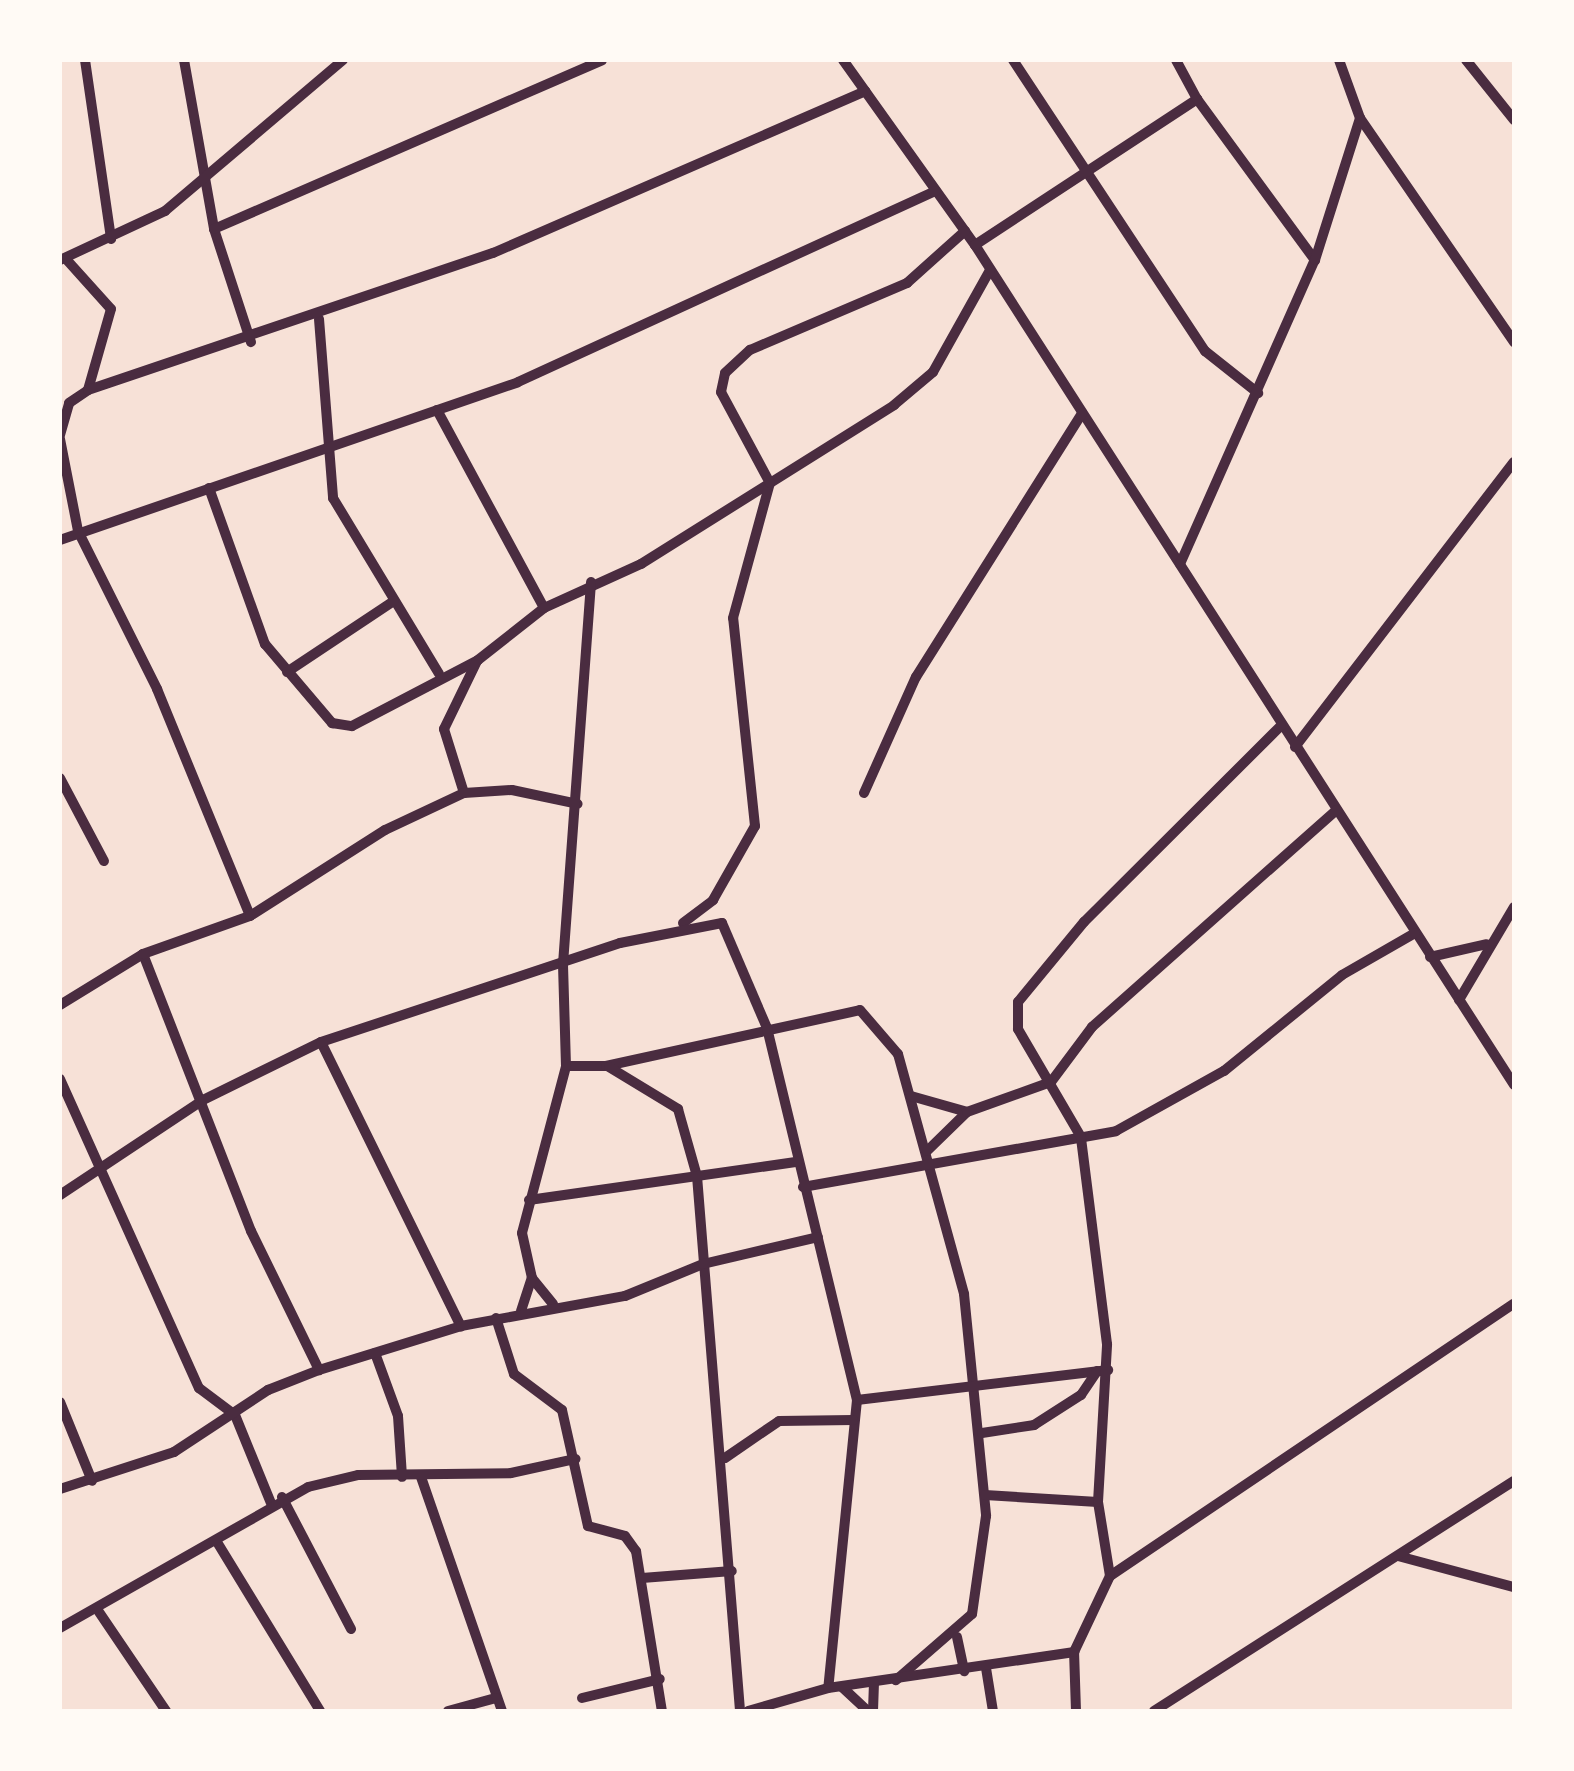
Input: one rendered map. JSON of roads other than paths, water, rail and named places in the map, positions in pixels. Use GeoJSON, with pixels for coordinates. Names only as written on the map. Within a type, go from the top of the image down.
{"type":"FeatureCollection","features":[{"type":"Feature","properties":{"kind":"street"},"geometry":{"type":"LineString","coordinates":[[85,60],[111,239]]}},
{"type":"Feature","properties":{"kind":"street"},"geometry":{"type":"LineString","coordinates":[[184,60],[208,175],[214,229],[251,342]]}},
{"type":"Feature","properties":{"kind":"street"},"geometry":{"type":"LineString","coordinates":[[88,390],[112,309],[63,260],[111,239],[208,175],[344,60]]}},
{"type":"Feature","properties":{"kind":"street"},"geometry":{"type":"LineString","coordinates":[[214,229],[602,60]]}},
{"type":"Feature","properties":{"kind":"street"},"geometry":{"type":"LineString","coordinates":[[843,60],[975,245],[1514,1085]]}},
{"type":"Feature","properties":{"kind":"street"},"geometry":{"type":"LineString","coordinates":[[1013,60],[1206,352],[1258,392]]}},
{"type":"Feature","properties":{"kind":"street"},"geometry":{"type":"LineString","coordinates":[[1176,60],[1197,99],[1315,260]]}},
{"type":"Feature","properties":{"kind":"street"},"geometry":{"type":"LineString","coordinates":[[1338,60],[1360,118],[1514,342]]}},
{"type":"Feature","properties":{"kind":"street"},"geometry":{"type":"LineString","coordinates":[[1466,60],[1514,120]]}},
{"type":"Feature","properties":{"kind":"street"},"geometry":{"type":"LineString","coordinates":[[250,916],[157,689],[78,531],[60,437],[69,403],[88,390],[318,319],[865,91]]}},
{"type":"Feature","properties":{"kind":"street"},"geometry":{"type":"LineString","coordinates":[[975,245],[1197,99]]}},
{"type":"Feature","properties":{"kind":"street"},"geometry":{"type":"LineString","coordinates":[[1180,564],[1315,260],[1360,118]]}},
{"type":"Feature","properties":{"kind":"street"},"geometry":{"type":"LineString","coordinates":[[60,540],[437,410],[936,191]]}},
{"type":"Feature","properties":{"kind":"street"},"geometry":{"type":"LineString","coordinates":[[678,927],[712,900],[755,826],[733,618],[770,483],[721,392],[730,364],[907,283],[965,231]]}},
{"type":"Feature","properties":{"kind":"street"},"geometry":{"type":"LineString","coordinates":[[209,488],[264,644],[340,728],[438,674],[478,660],[544,608],[590,582],[641,564],[925,380],[990,270]]}},
{"type":"Feature","properties":{"kind":"street"},"geometry":{"type":"LineString","coordinates":[[318,319],[333,448],[333,498],[438,674]]}},
{"type":"Feature","properties":{"kind":"street"},"geometry":{"type":"LineString","coordinates":[[437,410],[544,608]]}},
{"type":"Feature","properties":{"kind":"street"},"geometry":{"type":"LineString","coordinates":[[864,793],[916,677],[1082,412]]}},
{"type":"Feature","properties":{"kind":"street"},"geometry":{"type":"LineString","coordinates":[[1295,747],[1514,462]]}},
{"type":"Feature","properties":{"kind":"street"},"geometry":{"type":"LineString","coordinates":[[554,1304],[532,1278],[522,1233],[566,1066],[563,964],[578,804],[590,582]]}},
{"type":"Feature","properties":{"kind":"street"},"geometry":{"type":"LineString","coordinates":[[288,672],[394,601]]}},
{"type":"Feature","properties":{"kind":"street"},"geometry":{"type":"LineString","coordinates":[[464,792],[444,729],[478,660]]}},
{"type":"Feature","properties":{"kind":"street"},"geometry":{"type":"LineString","coordinates":[[1110,1576],[1098,1502],[1102,1371],[1081,1137],[1018,1029],[1021,993],[1281,726]]}},
{"type":"Feature","properties":{"kind":"street"},"geometry":{"type":"LineString","coordinates":[[60,778],[104,860]]}},
{"type":"Feature","properties":{"kind":"street"},"geometry":{"type":"LineString","coordinates":[[60,1005],[142,954],[250,916],[464,792],[512,790],[578,804]]}},
{"type":"Feature","properties":{"kind":"street"},"geometry":{"type":"LineString","coordinates":[[928,1157],[968,1112],[1051,1082],[1092,1027],[1336,810]]}},
{"type":"Feature","properties":{"kind":"street"},"geometry":{"type":"LineString","coordinates":[[1459,1000],[1487,944],[1514,908]]}},
{"type":"Feature","properties":{"kind":"street"},"geometry":{"type":"LineString","coordinates":[[60,1195],[95,1168],[203,1100],[322,1042],[678,927],[728,928],[766,1028],[857,1400],[828,1688]]}},
{"type":"Feature","properties":{"kind":"street"},"geometry":{"type":"LineString","coordinates":[[802,1187],[928,1157],[1116,1131],[1224,1071],[1350,969],[1414,933]]}},
{"type":"Feature","properties":{"kind":"street"},"geometry":{"type":"LineString","coordinates":[[1430,957],[1487,944]]}},
{"type":"Feature","properties":{"kind":"street"},"geometry":{"type":"LineString","coordinates":[[142,954],[319,1370]]}},
{"type":"Feature","properties":{"kind":"street"},"geometry":{"type":"LineString","coordinates":[[566,1066],[606,1066],[860,1010],[894,1046],[928,1157],[979,1382],[985,1495],[977,1604],[957,1636],[896,1680]]}},
{"type":"Feature","properties":{"kind":"street"},"geometry":{"type":"LineString","coordinates":[[322,1042],[461,1326]]}},
{"type":"Feature","properties":{"kind":"street"},"geometry":{"type":"LineString","coordinates":[[606,1066],[678,1109],[697,1176],[725,1458],[740,1711]]}},
{"type":"Feature","properties":{"kind":"street"},"geometry":{"type":"LineString","coordinates":[[60,1079],[95,1168],[199,1388],[235,1415],[276,1500],[351,1629]]}},
{"type":"Feature","properties":{"kind":"street"},"geometry":{"type":"LineString","coordinates":[[910,1096],[968,1112]]}},
{"type":"Feature","properties":{"kind":"street"},"geometry":{"type":"LineString","coordinates":[[529,1200],[797,1162]]}},
{"type":"Feature","properties":{"kind":"street"},"geometry":{"type":"LineString","coordinates":[[60,1489],[174,1452],[319,1370],[461,1326],[554,1304],[625,1296],[703,1264],[818,1236]]}},
{"type":"Feature","properties":{"kind":"street"},"geometry":{"type":"LineString","coordinates":[[521,1312],[532,1278]]}},
{"type":"Feature","properties":{"kind":"street"},"geometry":{"type":"LineString","coordinates":[[1076,1711],[1074,1652],[1110,1576],[1514,1304]]}},
{"type":"Feature","properties":{"kind":"street"},"geometry":{"type":"LineString","coordinates":[[496,1318],[514,1374],[559,1403],[588,1526],[629,1539],[642,1578],[662,1711]]}},
{"type":"Feature","properties":{"kind":"street"},"geometry":{"type":"LineString","coordinates":[[376,1353],[398,1416],[402,1476]]}},
{"type":"Feature","properties":{"kind":"street"},"geometry":{"type":"LineString","coordinates":[[857,1400],[979,1382],[1102,1371]]}},
{"type":"Feature","properties":{"kind":"street"},"geometry":{"type":"LineString","coordinates":[[982,1433],[1034,1425],[1081,1395],[1102,1371]]}},
{"type":"Feature","properties":{"kind":"street"},"geometry":{"type":"LineString","coordinates":[[60,1402],[92,1480]]}},
{"type":"Feature","properties":{"kind":"street"},"geometry":{"type":"LineString","coordinates":[[725,1458],[780,1421],[853,1420]]}},
{"type":"Feature","properties":{"kind":"street"},"geometry":{"type":"LineString","coordinates":[[60,1626],[99,1612],[217,1542],[276,1500],[358,1475],[421,1477],[575,1459]]}},
{"type":"Feature","properties":{"kind":"street"},"geometry":{"type":"LineString","coordinates":[[421,1477],[502,1711]]}},
{"type":"Feature","properties":{"kind":"street"},"geometry":{"type":"LineString","coordinates":[[1161,1709],[1514,1481]]}},
{"type":"Feature","properties":{"kind":"street"},"geometry":{"type":"LineString","coordinates":[[985,1495],[1098,1502]]}},
{"type":"Feature","properties":{"kind":"street"},"geometry":{"type":"LineString","coordinates":[[217,1542],[320,1711]]}},
{"type":"Feature","properties":{"kind":"street"},"geometry":{"type":"LineString","coordinates":[[1418,1543],[1429,1563]]}},
{"type":"Feature","properties":{"kind":"street"},"geometry":{"type":"LineString","coordinates":[[1398,1556],[1514,1586]]}},
{"type":"Feature","properties":{"kind":"street"},"geometry":{"type":"LineString","coordinates":[[642,1578],[732,1571]]}},
{"type":"Feature","properties":{"kind":"street"},"geometry":{"type":"LineString","coordinates":[[99,1612],[166,1711]]}},
{"type":"Feature","properties":{"kind":"street"},"geometry":{"type":"LineString","coordinates":[[957,1636],[964,1672]]}},
{"type":"Feature","properties":{"kind":"street"},"geometry":{"type":"LineString","coordinates":[[748,1711],[828,1688],[964,1672],[1074,1652]]}},
{"type":"Feature","properties":{"kind":"street"},"geometry":{"type":"LineString","coordinates":[[986,1668],[992,1711]]}},
{"type":"Feature","properties":{"kind":"street"},"geometry":{"type":"LineString","coordinates":[[582,1698],[660,1679]]}},
{"type":"Feature","properties":{"kind":"street"},"geometry":{"type":"LineString","coordinates":[[870,1711],[874,1683]]}},
{"type":"Feature","properties":{"kind":"street"},"geometry":{"type":"LineString","coordinates":[[842,1687],[870,1711]]}},
{"type":"Feature","properties":{"kind":"street"},"geometry":{"type":"LineString","coordinates":[[448,1711],[496,1698]]}}]}
